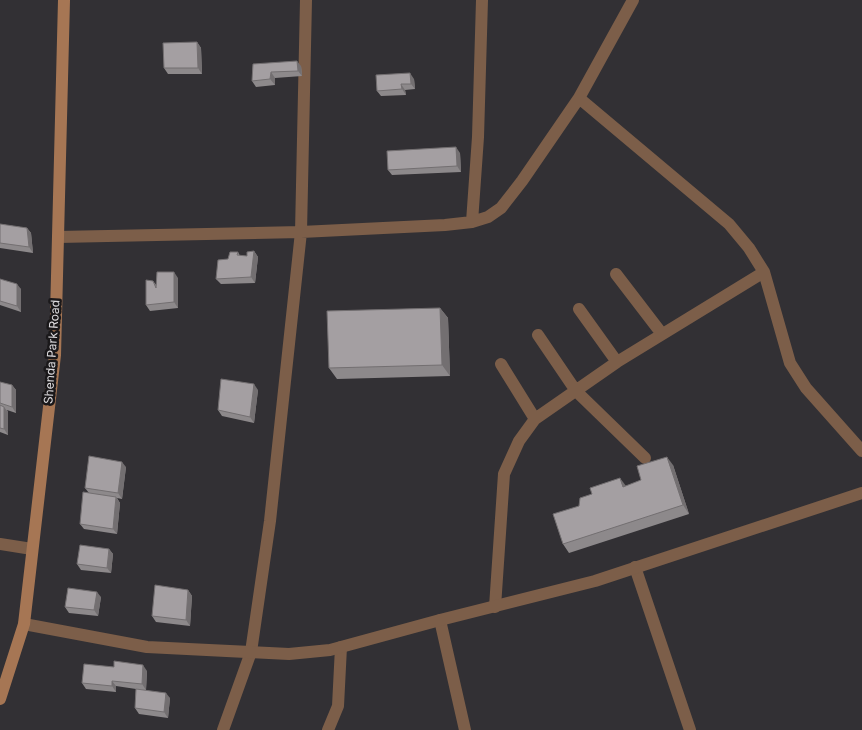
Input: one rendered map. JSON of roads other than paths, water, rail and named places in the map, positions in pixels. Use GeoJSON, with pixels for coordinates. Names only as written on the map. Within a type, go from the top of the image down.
{"type":"FeatureCollection","features":[{"type":"Feature","properties":{"kind":"main road","name":"Shenda Park Road"},"geometry":{"type":"LineString","coordinates":[[0,699],[24,624],[54,355],[64,0]]}},
{"type":"Feature","properties":{"kind":"street"},"geometry":{"type":"LineString","coordinates":[[223,730],[252,652],[270,522],[301,232],[306,0]]}},
{"type":"Feature","properties":{"kind":"street"},"geometry":{"type":"LineString","coordinates":[[472,222],[478,138],[482,0]]}},
{"type":"Feature","properties":{"kind":"street"},"geometry":{"type":"LineString","coordinates":[[58,236],[301,232],[472,222],[488,217],[501,208],[522,181],[579,98],[633,0]]}},
{"type":"Feature","properties":{"kind":"street"},"geometry":{"type":"LineString","coordinates":[[579,98],[729,224],[749,248],[764,272],[790,363],[806,388],[862,451]]}},
{"type":"Feature","properties":{"kind":"street"},"geometry":{"type":"LineString","coordinates":[[495,607],[504,474],[519,441],[535,419],[617,362],[764,272]]}},
{"type":"Feature","properties":{"kind":"street"},"geometry":{"type":"LineString","coordinates":[[616,274],[662,334]]}},
{"type":"Feature","properties":{"kind":"street"},"geometry":{"type":"LineString","coordinates":[[579,309],[617,362]]}},
{"type":"Feature","properties":{"kind":"street"},"geometry":{"type":"LineString","coordinates":[[538,335],[576,391],[645,458]]}},
{"type":"Feature","properties":{"kind":"street"},"geometry":{"type":"LineString","coordinates":[[501,364],[535,419]]}},
{"type":"Feature","properties":{"kind":"street"},"geometry":{"type":"LineString","coordinates":[[24,624],[147,647],[297,654],[322,651],[595,581],[862,493]]}},
{"type":"Feature","properties":{"kind":"street"},"geometry":{"type":"LineString","coordinates":[[0,544],[32,549]]}},
{"type":"Feature","properties":{"kind":"street"},"geometry":{"type":"LineString","coordinates":[[635,567],[690,730]]}},
{"type":"Feature","properties":{"kind":"street"},"geometry":{"type":"LineString","coordinates":[[440,620],[465,730]]}},
{"type":"Feature","properties":{"kind":"street"},"geometry":{"type":"LineString","coordinates":[[328,730],[338,706],[341,647]]}}]}
